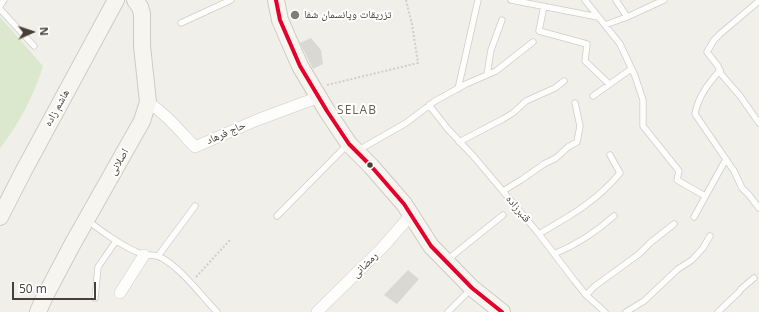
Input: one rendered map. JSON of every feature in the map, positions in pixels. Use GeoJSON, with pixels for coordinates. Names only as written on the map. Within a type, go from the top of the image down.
{"type":"FeatureCollection","features":[{"type":"Feature","properties":{"kind":"street","name":"هاشم زاده"},"geometry":{"type":"LineString","coordinates":[[0,217],[116,0]]}},
{"type":"Feature","properties":{"kind":"street","name":"اصلانی"},"geometry":{"type":"LineString","coordinates":[[38,312],[86,220],[142,121],[148,102],[142,46],[142,14],[140,7],[135,0]]}},
{"type":"Feature","properties":{"kind":"street"},"geometry":{"type":"LineString","coordinates":[[276,0],[280,20],[300,66],[316,93],[353,148],[404,204],[431,246],[472,288],[502,312]]}},
{"type":"Feature","properties":{"kind":"street","name":"حاج فرهاد"},"geometry":{"type":"LineString","coordinates":[[148,102],[160,110],[174,123],[195,147],[316,93]]}},
{"type":"Feature","properties":{"kind":"street","name":"رمضانی"},"geometry":{"type":"LineString","coordinates":[[317,312],[382,248],[411,215]]}},
{"type":"Feature","properties":{"kind":"street"},"geometry":{"type":"LineString","coordinates":[[120,294],[144,255]]}},
{"type":"Feature","properties":{"kind":"lane"},"geometry":{"type":"LineString","coordinates":[[4,0],[0,7],[34,46]]}},
{"type":"Feature","properties":{"kind":"lane"},"geometry":{"type":"LineString","coordinates":[[181,22],[231,0]]}},
{"type":"Feature","properties":{"kind":"lane"},"geometry":{"type":"LineString","coordinates":[[458,89],[478,0]]}},
{"type":"Feature","properties":{"kind":"lane"},"geometry":{"type":"LineString","coordinates":[[511,0],[598,17]]}},
{"type":"Feature","properties":{"kind":"lane"},"geometry":{"type":"LineString","coordinates":[[585,0],[620,44],[643,100],[643,126],[679,171],[677,180],[705,196]]}},
{"type":"Feature","properties":{"kind":"lane"},"geometry":{"type":"LineString","coordinates":[[616,0],[627,17]]}},
{"type":"Feature","properties":{"kind":"lane"},"geometry":{"type":"LineString","coordinates":[[605,25],[627,17],[664,0]]}},
{"type":"Feature","properties":{"kind":"lane"},"geometry":{"type":"LineString","coordinates":[[759,1],[714,40],[707,52],[718,66],[721,74],[740,96],[759,123]]}},
{"type":"Feature","properties":{"kind":"lane"},"geometry":{"type":"LineString","coordinates":[[544,6],[538,30],[587,44],[584,61],[609,84]]}},
{"type":"Feature","properties":{"kind":"lane"},"geometry":{"type":"LineString","coordinates":[[487,75],[491,50],[502,20]]}},
{"type":"Feature","properties":{"kind":"lane"},"geometry":{"type":"LineString","coordinates":[[277,216],[353,148],[406,123],[429,105],[504,66],[533,42]]}},
{"type":"Feature","properties":{"kind":"lane"},"geometry":{"type":"LineString","coordinates":[[593,96],[631,68]]}},
{"type":"Feature","properties":{"kind":"lane"},"geometry":{"type":"LineString","coordinates":[[720,70],[702,94],[695,114],[734,171],[742,188],[759,208]]}},
{"type":"Feature","properties":{"kind":"lane"},"geometry":{"type":"LineString","coordinates":[[459,142],[508,116],[526,102],[564,82]]}},
{"type":"Feature","properties":{"kind":"lane"},"geometry":{"type":"LineString","coordinates":[[503,191],[544,164],[556,158],[568,147],[577,142],[580,126],[575,103]]}},
{"type":"Feature","properties":{"kind":"lane","name":"قنبرزاده"},"geometry":{"type":"LineString","coordinates":[[429,105],[539,234],[586,295],[605,312]]}},
{"type":"Feature","properties":{"kind":"lane"},"geometry":{"type":"LineString","coordinates":[[539,234],[582,208],[610,185],[620,173],[610,155]]}},
{"type":"Feature","properties":{"kind":"lane"},"geometry":{"type":"LineString","coordinates":[[694,218],[726,159]]}},
{"type":"Feature","properties":{"kind":"lane"},"geometry":{"type":"LineString","coordinates":[[158,256],[195,206]]}},
{"type":"Feature","properties":{"kind":"lane"},"geometry":{"type":"LineString","coordinates":[[446,261],[503,215]]}},
{"type":"Feature","properties":{"kind":"lane"},"geometry":{"type":"LineString","coordinates":[[554,254],[585,238],[599,229],[614,216]]}},
{"type":"Feature","properties":{"kind":"lane"},"geometry":{"type":"LineString","coordinates":[[86,220],[116,241],[144,255],[158,256],[174,266],[217,312]]}},
{"type":"Feature","properties":{"kind":"lane"},"geometry":{"type":"LineString","coordinates":[[586,295],[595,286],[639,254],[674,224]]}},
{"type":"Feature","properties":{"kind":"lane"},"geometry":{"type":"LineString","coordinates":[[626,312],[644,301],[678,270],[692,260],[703,248],[710,236]]}},
{"type":"Feature","properties":{"kind":"lane"},"geometry":{"type":"LineString","coordinates":[[95,298],[98,267],[116,241]]}},
{"type":"Feature","properties":{"kind":"lane"},"geometry":{"type":"LineString","coordinates":[[718,312],[739,292],[741,288],[754,278]]}},
{"type":"Feature","properties":{"kind":"lane"},"geometry":{"type":"LineString","coordinates":[[448,312],[472,288]]}},
{"type":"Feature","properties":{"kind":"path"},"geometry":{"type":"LineString","coordinates":[[316,93],[418,63],[412,24],[406,0]]}},
{"type":"Feature","properties":{"kind":"path"},"geometry":{"type":"LineString","coordinates":[[190,283],[230,240]]}},
{"type":"Feature","properties":{"kind":"green space"},"geometry":{"type":"Polygon","coordinates":[[[0,17],[43,66],[25,109],[13,130],[0,148],[0,17]]]}},
{"type":"Feature","properties":{"kind":"building"},"geometry":{"type":"Polygon","coordinates":[[[311,38],[321,50],[323,64],[313,69],[300,43],[311,38]]]}},
{"type":"Feature","properties":{"kind":"building"},"geometry":{"type":"Polygon","coordinates":[[[408,270],[419,279],[397,304],[384,295],[408,270]]]}},
{"type":"Feature","properties":{"kind":"transit line"},"geometry":{"type":"LineString","coordinates":[[276,0],[280,20],[300,66],[349,144],[371,166],[404,204],[431,246],[472,288],[502,312]]}},
{"type":"Feature","properties":{"kind":"place","name":"تزریقات وپانسمان شفا"},"geometry":{"type":"Point","coordinates":[295,15]}},
{"type":"Feature","properties":{"kind":"district","name":"SELAB"},"geometry":{"type":"Point","coordinates":[357,111]}}]}
